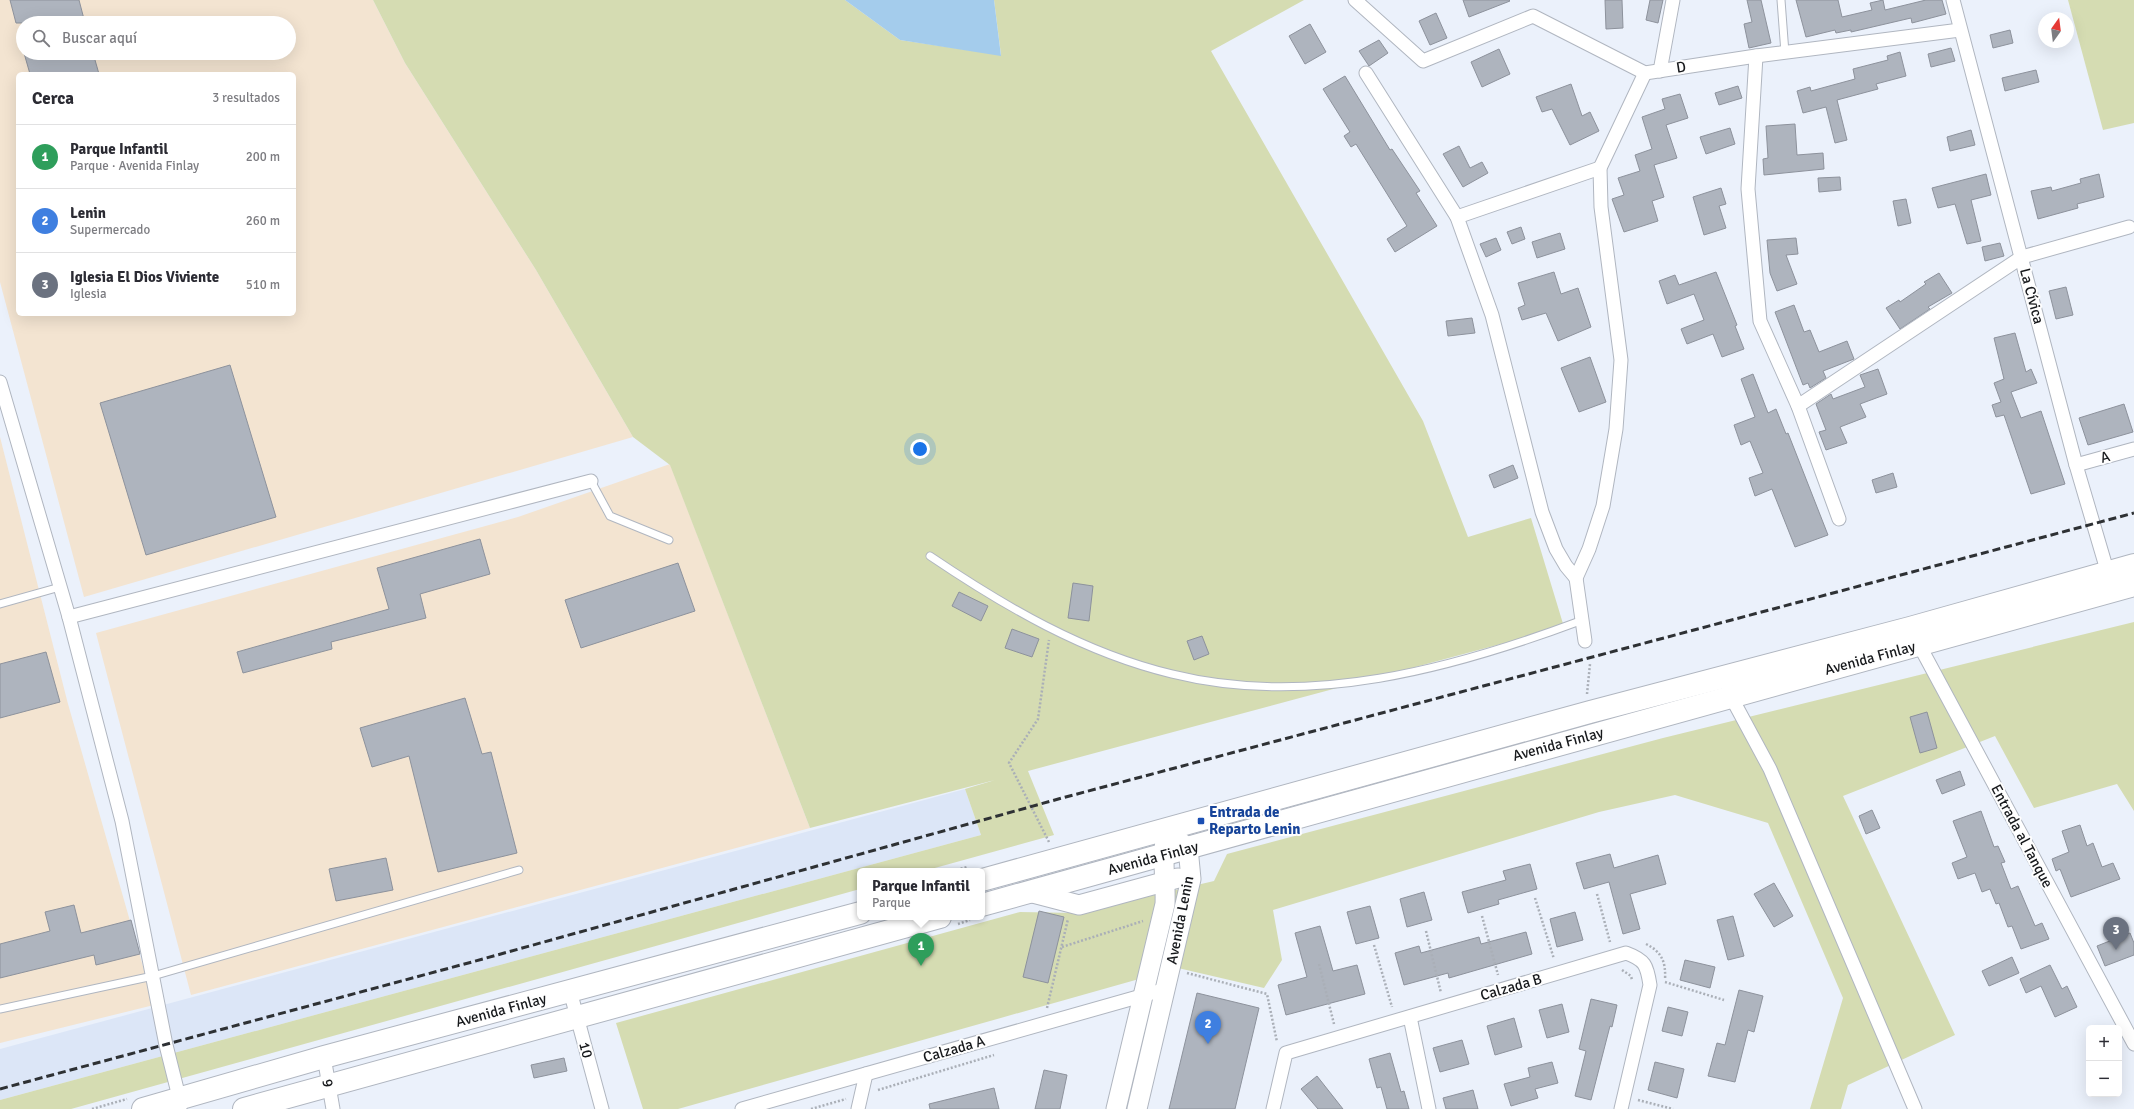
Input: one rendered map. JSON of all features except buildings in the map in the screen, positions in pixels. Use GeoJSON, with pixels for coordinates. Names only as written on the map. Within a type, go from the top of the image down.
{"type":"FeatureCollection","features":[{"type":"Feature","properties":{"kind":"highway","name":"Avenida Finlay"},"geometry":{"type":"LineString","coordinates":[[985,904],[1188,848],[1726,688],[1915,636],[2118,583],[2134,565]]}},
{"type":"Feature","properties":{"kind":"highway","name":"Avenida Finlay"},"geometry":{"type":"LineString","coordinates":[[985,879],[1590,712],[1726,688]]}},
{"type":"Feature","properties":{"kind":"highway","name":"Avenida Finlay"},"geometry":{"type":"LineString","coordinates":[[143,1109],[181,1104],[324,1057],[857,914]]}},
{"type":"Feature","properties":{"kind":"highway","name":"Avenida Finlay"},"geometry":{"type":"LineString","coordinates":[[244,1109],[929,920]]}},
{"type":"Feature","properties":{"kind":"street"},"geometry":{"type":"LineString","coordinates":[[1355,0],[1422,61],[1533,16],[1645,73],[1600,168],[1601,208],[1621,360],[1616,429],[1603,506],[1589,549],[1576,578],[1580,621],[1585,641]]}},
{"type":"Feature","properties":{"kind":"street"},"geometry":{"type":"LineString","coordinates":[[1660,71],[1673,0]]}},
{"type":"Feature","properties":{"kind":"street","name":"La Cívica"},"geometry":{"type":"LineString","coordinates":[[1953,0],[2076,465],[2118,583]]}},
{"type":"Feature","properties":{"kind":"street","name":"D"},"geometry":{"type":"LineString","coordinates":[[1645,73],[1756,56],[1960,30]]}},
{"type":"Feature","properties":{"kind":"street"},"geometry":{"type":"LineString","coordinates":[[1756,56],[1748,189],[1760,321],[1798,406],[1839,519]]}},
{"type":"Feature","properties":{"kind":"street"},"geometry":{"type":"LineString","coordinates":[[1366,73],[1457,217],[1492,315],[1542,512],[1556,549],[1566,566],[1576,578]]}},
{"type":"Feature","properties":{"kind":"street"},"geometry":{"type":"LineString","coordinates":[[1457,217],[1600,168]]}},
{"type":"Feature","properties":{"kind":"street"},"geometry":{"type":"LineString","coordinates":[[1798,406],[2022,257],[2129,227]]}},
{"type":"Feature","properties":{"kind":"street"},"geometry":{"type":"LineString","coordinates":[[0,382],[69,617],[122,821],[166,1045],[181,1104]]}},
{"type":"Feature","properties":{"kind":"street","name":"A"},"geometry":{"type":"LineString","coordinates":[[2076,465],[2134,449]]}},
{"type":"Feature","properties":{"kind":"street"},"geometry":{"type":"LineString","coordinates":[[69,617],[591,481]]}},
{"type":"Feature","properties":{"kind":"street","name":"Entrada al Tanque"},"geometry":{"type":"LineString","coordinates":[[1915,636],[2134,1044]]}},
{"type":"Feature","properties":{"kind":"street"},"geometry":{"type":"LineString","coordinates":[[1726,688],[1770,769],[1915,1109]]}},
{"type":"Feature","properties":{"kind":"street"},"geometry":{"type":"LineString","coordinates":[[1166,830],[1188,848]]}},
{"type":"Feature","properties":{"kind":"street","name":"Avenida Lenin"},"geometry":{"type":"LineString","coordinates":[[1116,1109],[1165,904],[1166,882],[1163,855],[1166,830]]}},
{"type":"Feature","properties":{"kind":"street","name":"Avenida Lenin"},"geometry":{"type":"LineString","coordinates":[[1137,1109],[1171,968],[1191,874],[1188,848]]}},
{"type":"Feature","properties":{"kind":"street"},"geometry":{"type":"LineString","coordinates":[[1029,892],[1079,905],[1191,874]]}},
{"type":"Feature","properties":{"kind":"street","name":"Calzada B"},"geometry":{"type":"LineString","coordinates":[[1273,1109],[1286,1053],[1626,953],[1639,958],[1648,968],[1650,985],[1621,1109]]}},
{"type":"Feature","properties":{"kind":"street","name":"Calzada A"},"geometry":{"type":"LineString","coordinates":[[742,1109],[1166,989]]}},
{"type":"Feature","properties":{"kind":"street","name":"10"},"geometry":{"type":"LineString","coordinates":[[570,991],[602,1109]]}},
{"type":"Feature","properties":{"kind":"street"},"geometry":{"type":"LineString","coordinates":[[1410,1017],[1429,1109]]}},
{"type":"Feature","properties":{"kind":"street","name":"9"},"geometry":{"type":"LineString","coordinates":[[324,1057],[333,1109]]}},
{"type":"Feature","properties":{"kind":"street"},"geometry":{"type":"LineString","coordinates":[[858,1109],[866,1074]]}},
{"type":"Feature","properties":{"kind":"lane"},"geometry":{"type":"LineString","coordinates":[[1781,0],[1785,53]]}},
{"type":"Feature","properties":{"kind":"lane"},"geometry":{"type":"LineString","coordinates":[[591,481],[610,516],[669,540]]}},
{"type":"Feature","properties":{"kind":"lane"},"geometry":{"type":"LineString","coordinates":[[930,556],[990,595],[1051,628],[1114,657],[1171,674],[1226,684],[1277,686],[1341,683],[1422,670],[1502,649],[1580,621]]}},
{"type":"Feature","properties":{"kind":"lane"},"geometry":{"type":"LineString","coordinates":[[0,604],[60,587]]}},
{"type":"Feature","properties":{"kind":"lane"},"geometry":{"type":"LineString","coordinates":[[0,1009],[153,976],[520,870]]}},
{"type":"Feature","properties":{"kind":"path"},"geometry":{"type":"LineString","coordinates":[[1050,844],[1009,763],[1038,719],[1051,628]]}},
{"type":"Feature","properties":{"kind":"path"},"geometry":{"type":"LineString","coordinates":[[1590,664],[1587,695],[1590,712]]}},
{"type":"Feature","properties":{"kind":"path"},"geometry":{"type":"LineString","coordinates":[[1598,894],[1610,943]]}},
{"type":"Feature","properties":{"kind":"path"},"geometry":{"type":"LineString","coordinates":[[1535,898],[1554,959]]}},
{"type":"Feature","properties":{"kind":"path"},"geometry":{"type":"LineString","coordinates":[[1043,1024],[1072,903]]}},
{"type":"Feature","properties":{"kind":"path"},"geometry":{"type":"LineString","coordinates":[[1482,916],[1498,976]]}},
{"type":"Feature","properties":{"kind":"path"},"geometry":{"type":"LineString","coordinates":[[1062,946],[1144,921],[1143,928]]}},
{"type":"Feature","properties":{"kind":"path"},"geometry":{"type":"LineString","coordinates":[[1426,931],[1442,993]]}},
{"type":"Feature","properties":{"kind":"path"},"geometry":{"type":"LineString","coordinates":[[1374,945],[1392,1007]]}},
{"type":"Feature","properties":{"kind":"path"},"geometry":{"type":"LineString","coordinates":[[1319,964],[1334,1025]]}},
{"type":"Feature","properties":{"kind":"path"},"geometry":{"type":"LineString","coordinates":[[1171,968],[1267,994],[1277,1042]]}},
{"type":"Feature","properties":{"kind":"path"},"geometry":{"type":"LineString","coordinates":[[1617,970],[1623,970],[1631,976],[1633,983]]}},
{"type":"Feature","properties":{"kind":"path"},"geometry":{"type":"LineString","coordinates":[[1665,982],[1724,1000]]}},
{"type":"Feature","properties":{"kind":"path"},"geometry":{"type":"LineString","coordinates":[[811,1109],[995,1055]]}},
{"type":"Feature","properties":{"kind":"path"},"geometry":{"type":"LineString","coordinates":[[1638,1100],[1673,1109]]}},
{"type":"Feature","properties":{"kind":"shaded area"},"geometry":{"type":"Polygon","coordinates":[[[0,0],[373,0],[405,63],[536,270],[633,437],[84,597],[0,282],[0,0]]]}},
{"type":"Feature","properties":{"kind":"shaded area"},"geometry":{"type":"Polygon","coordinates":[[[0,437],[68,704],[154,1005],[0,1043],[0,437]]]}},
{"type":"Feature","properties":{"kind":"shaded area"},"geometry":{"type":"Polygon","coordinates":[[[670,464],[810,828],[191,995],[96,633],[518,517],[670,464]]]}},
{"type":"Feature","properties":{"kind":"shaded area"},"geometry":{"type":"Polygon","coordinates":[[[965,789],[981,835],[0,1100],[0,1049],[965,789]]]}},
{"type":"Feature","properties":{"kind":"green space"},"geometry":{"type":"Polygon","coordinates":[[[373,0],[845,0],[900,40],[1001,55],[994,0],[1304,0],[1211,51],[1423,421],[1468,537],[1531,518],[1564,627],[1028,771],[1054,835],[935,868],[859,868],[981,835],[965,789],[995,780],[810,828],[670,465],[633,437],[536,270],[405,63],[373,0]]]}},
{"type":"Feature","properties":{"kind":"green space"},"geometry":{"type":"Polygon","coordinates":[[[2068,0],[2134,0],[2134,123],[2103,130],[2074,22],[2074,12],[2071,12],[2068,0]]]}},
{"type":"Feature","properties":{"kind":"green space"},"geometry":{"type":"Polygon","coordinates":[[[2134,622],[2134,811],[2117,784],[2034,808],[1995,736],[1843,796],[1955,1035],[1848,1085],[1841,1109],[1810,1109],[1843,998],[1768,823],[1675,795],[1599,812],[1273,910],[1282,960],[1264,988],[1178,968],[678,1109],[643,1109],[616,1023],[1020,912],[1077,913],[1214,881],[1227,854],[1663,738],[2134,622]]]}},
{"type":"Feature","properties":{"kind":"green space"},"geometry":{"type":"Polygon","coordinates":[[[857,868],[857,890],[71,1109],[0,1109],[0,1100],[857,868]]]}},
{"type":"Feature","properties":{"kind":"water"},"geometry":{"type":"Polygon","coordinates":[[[845,0],[994,0],[1001,56],[900,40],[845,0]]]}},
{"type":"Feature","properties":{"kind":"railway"},"geometry":{"type":"LineString","coordinates":[[0,1089],[472,962],[1062,798],[2134,513]]}},
{"type":"Feature","properties":{"kind":"place","name":"Entrada de Reparto Lenin"},"geometry":{"type":"Point","coordinates":[1201,821]}},
{"type":"Feature","properties":{"kind":"place","name":"Iglesia El Dios Viviente"},"geometry":{"type":"Point","coordinates":[2116,950]}},
{"type":"Feature","properties":{"kind":"place","name":"Parque Infantil"},"geometry":{"type":"Point","coordinates":[921,966]}},
{"type":"Feature","properties":{"kind":"place","name":"Lenin"},"geometry":{"type":"Point","coordinates":[1208,1044]}}]}
